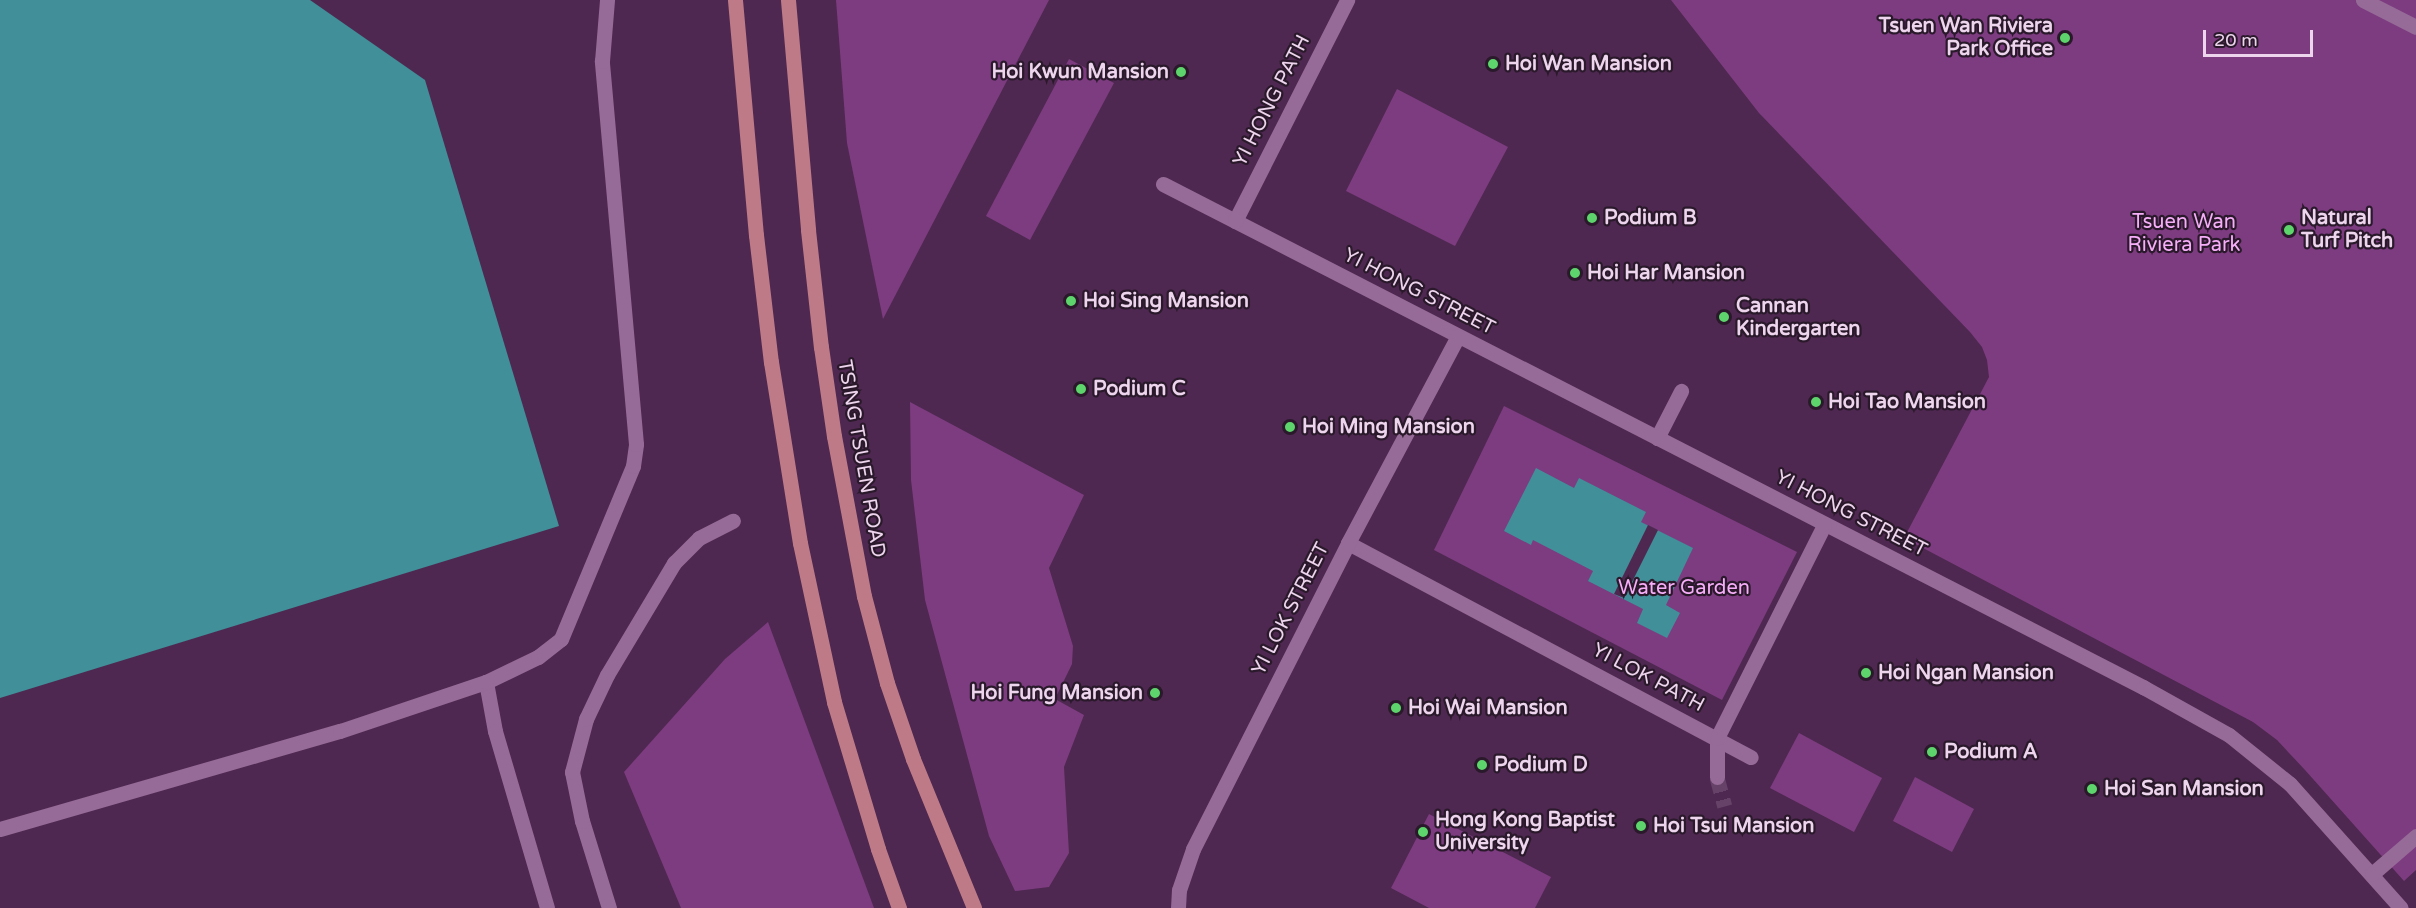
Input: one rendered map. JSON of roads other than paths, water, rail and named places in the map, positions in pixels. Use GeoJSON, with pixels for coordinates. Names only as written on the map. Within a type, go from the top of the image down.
{"type":"FeatureCollection","features":[{"type":"Feature","properties":{"kind":"main road"},"geometry":{"type":"LineString","coordinates":[[735,0],[756,235],[771,362],[800,543],[834,702],[878,849],[899,908]]}},
{"type":"Feature","properties":{"kind":"main road","name":"TSING TSUEN ROAD"},"geometry":{"type":"LineString","coordinates":[[788,0],[821,347],[834,436],[864,596],[887,683],[936,821],[974,908]]}},
{"type":"Feature","properties":{"kind":"street"},"geometry":{"type":"LineString","coordinates":[[0,829],[340,731],[486,682],[537,657],[561,639],[633,466],[636,435],[602,61],[607,0]]}},
{"type":"Feature","properties":{"kind":"street","name":"YI HONG PATH"},"geometry":{"type":"LineString","coordinates":[[1234,221],[1347,0]]}},
{"type":"Feature","properties":{"kind":"street"},"geometry":{"type":"LineString","coordinates":[[2363,0],[2416,27]]}},
{"type":"Feature","properties":{"kind":"street","name":"YI HONG STREET"},"geometry":{"type":"LineString","coordinates":[[1163,184],[2143,687],[2229,735],[2290,784],[2401,908]]}},
{"type":"Feature","properties":{"kind":"street","name":"YI LOK STREET"},"geometry":{"type":"LineString","coordinates":[[1179,908],[1179,890],[1193,849],[1348,543],[1458,336]]}},
{"type":"Feature","properties":{"kind":"street"},"geometry":{"type":"LineString","coordinates":[[1657,438],[1681,391]]}},
{"type":"Feature","properties":{"kind":"street"},"geometry":{"type":"LineString","coordinates":[[609,908],[582,821],[572,772],[586,719],[607,675],[674,563],[699,538],[733,521]]}},
{"type":"Feature","properties":{"kind":"street","name":"YI LOK PATH"},"geometry":{"type":"LineString","coordinates":[[1348,543],[1717,738],[1824,525]]}},
{"type":"Feature","properties":{"kind":"street"},"geometry":{"type":"LineString","coordinates":[[486,682],[495,731],[547,908]]}},
{"type":"Feature","properties":{"kind":"street"},"geometry":{"type":"LineString","coordinates":[[1717,777],[1717,738],[1750,757]]}},
{"type":"Feature","properties":{"kind":"street"},"geometry":{"type":"LineString","coordinates":[[2372,874],[2416,836]]}},
{"type":"Feature","properties":{"kind":"tunnel"},"geometry":{"type":"LineString","coordinates":[[1717,777],[1725,806]]}},
{"type":"Feature","properties":{"kind":"place","name":"Tsuen Wan Riviera Park Office"},"geometry":{"type":"Point","coordinates":[2065,38]}},
{"type":"Feature","properties":{"kind":"place","name":"Hoi Wan Mansion"},"geometry":{"type":"Point","coordinates":[1493,64]}},
{"type":"Feature","properties":{"kind":"place","name":"Hoi Kwun Mansion"},"geometry":{"type":"Point","coordinates":[1181,72]}},
{"type":"Feature","properties":{"kind":"place","name":"Podium B"},"geometry":{"type":"Point","coordinates":[1592,218]}},
{"type":"Feature","properties":{"kind":"place","name":"Natural Turf Pitch"},"geometry":{"type":"Point","coordinates":[2289,230]}},
{"type":"Feature","properties":{"kind":"place","name":"Hoi Har Mansion"},"geometry":{"type":"Point","coordinates":[1575,273]}},
{"type":"Feature","properties":{"kind":"place","name":"Hoi Sing Mansion"},"geometry":{"type":"Point","coordinates":[1071,301]}},
{"type":"Feature","properties":{"kind":"place","name":"Cannan Kindergarten"},"geometry":{"type":"Point","coordinates":[1724,317]}},
{"type":"Feature","properties":{"kind":"place","name":"Podium C"},"geometry":{"type":"Point","coordinates":[1081,389]}},
{"type":"Feature","properties":{"kind":"place","name":"Hoi Tao Mansion"},"geometry":{"type":"Point","coordinates":[1816,402]}},
{"type":"Feature","properties":{"kind":"place","name":"Hoi Ming Mansion"},"geometry":{"type":"Point","coordinates":[1290,427]}},
{"type":"Feature","properties":{"kind":"place","name":"Hoi Ngan Mansion"},"geometry":{"type":"Point","coordinates":[1866,673]}},
{"type":"Feature","properties":{"kind":"place","name":"Hoi Fung Mansion"},"geometry":{"type":"Point","coordinates":[1155,693]}},
{"type":"Feature","properties":{"kind":"place","name":"Hoi Wai Mansion"},"geometry":{"type":"Point","coordinates":[1396,708]}},
{"type":"Feature","properties":{"kind":"place","name":"Podium A"},"geometry":{"type":"Point","coordinates":[1932,752]}},
{"type":"Feature","properties":{"kind":"place","name":"Podium D"},"geometry":{"type":"Point","coordinates":[1482,765]}},
{"type":"Feature","properties":{"kind":"place","name":"Hoi San Mansion"},"geometry":{"type":"Point","coordinates":[2092,789]}},
{"type":"Feature","properties":{"kind":"place","name":"Hoi Tsui Mansion"},"geometry":{"type":"Point","coordinates":[1641,826]}},
{"type":"Feature","properties":{"kind":"place","name":"Hong Kong Baptist University"},"geometry":{"type":"Point","coordinates":[1423,832]}},
{"type":"Feature","properties":{"kind":"park label","name":"Tsuen Wan Riviera Park"},"geometry":{"type":"Point","coordinates":[2184,234]}},
{"type":"Feature","properties":{"kind":"park label","name":"Water Garden"},"geometry":{"type":"Point","coordinates":[1684,588]}}]}
